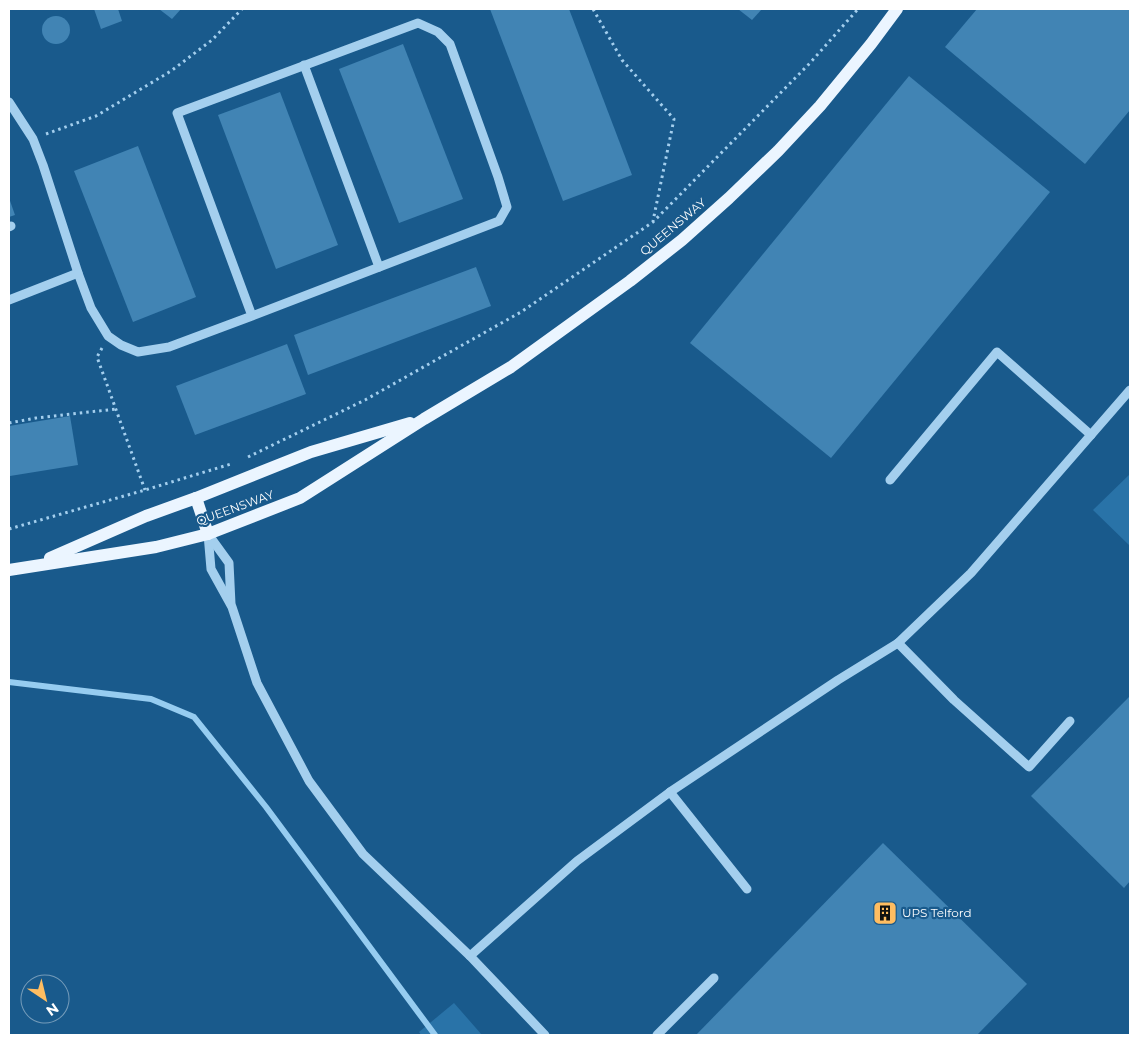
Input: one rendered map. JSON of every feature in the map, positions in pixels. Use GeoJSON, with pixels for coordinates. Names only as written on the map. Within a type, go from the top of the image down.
{"type":"FeatureCollection","features":[{"type":"Feature","properties":{"kind":"main road","name":"QUEENSWAY"},"geometry":{"type":"LineString","coordinates":[[9,570],[156,547],[208,534],[300,498],[511,366],[630,281],[682,240],[729,198],[778,151],[820,106],[898,9]]}},
{"type":"Feature","properties":{"kind":"main road","name":"QUEENSWAY"},"geometry":{"type":"LineString","coordinates":[[32,565],[146,516],[311,452],[424,419]]}},
{"type":"Feature","properties":{"kind":"main road"},"geometry":{"type":"LineString","coordinates":[[196,498],[208,534]]}},
{"type":"Feature","properties":{"kind":"street"},"geometry":{"type":"LineString","coordinates":[[9,102],[33,139],[44,166],[91,308],[108,336],[121,345],[138,352],[169,347],[252,316],[499,221],[507,207],[498,177],[450,44],[438,32],[418,23],[177,113],[252,316]]}},
{"type":"Feature","properties":{"kind":"street"},"geometry":{"type":"LineString","coordinates":[[304,65],[379,267]]}},
{"type":"Feature","properties":{"kind":"street"},"geometry":{"type":"LineString","coordinates":[[9,300],[78,273]]}},
{"type":"Feature","properties":{"kind":"street"},"geometry":{"type":"LineString","coordinates":[[890,480],[998,352],[1091,435]]}},
{"type":"Feature","properties":{"kind":"street"},"geometry":{"type":"LineString","coordinates":[[470,956],[577,861],[670,792],[838,680],[898,643],[971,573],[1130,390]]}},
{"type":"Feature","properties":{"kind":"street"},"geometry":{"type":"LineString","coordinates":[[208,534],[229,563],[232,606]]}},
{"type":"Feature","properties":{"kind":"street"},"geometry":{"type":"LineString","coordinates":[[208,534],[211,569],[232,606],[257,683],[309,782],[363,854],[470,956],[544,1035]]}},
{"type":"Feature","properties":{"kind":"street"},"geometry":{"type":"LineString","coordinates":[[898,643],[954,700],[1028,766],[1070,721]]}},
{"type":"Feature","properties":{"kind":"street"},"geometry":{"type":"LineString","coordinates":[[670,792],[747,889]]}},
{"type":"Feature","properties":{"kind":"street"},"geometry":{"type":"LineString","coordinates":[[657,1035],[714,978]]}},
{"type":"Feature","properties":{"kind":"path"},"geometry":{"type":"LineString","coordinates":[[33,139],[96,116],[171,71],[212,40],[242,9]]}},
{"type":"Feature","properties":{"kind":"path"},"geometry":{"type":"LineString","coordinates":[[593,9],[622,60],[674,119],[653,222]]}},
{"type":"Feature","properties":{"kind":"path"},"geometry":{"type":"LineString","coordinates":[[242,460],[365,400],[521,312],[653,222],[810,64],[858,9]]}},
{"type":"Feature","properties":{"kind":"path"},"geometry":{"type":"LineString","coordinates":[[108,336],[97,357],[145,490]]}},
{"type":"Feature","properties":{"kind":"path"},"geometry":{"type":"LineString","coordinates":[[9,424],[36,418],[116,409]]}},
{"type":"Feature","properties":{"kind":"path"},"geometry":{"type":"LineString","coordinates":[[9,529],[234,463]]}},
{"type":"Feature","properties":{"kind":"shaded area"},"geometry":{"type":"Polygon","coordinates":[[[1130,474],[1130,546],[1093,510],[1130,474]]]}},
{"type":"Feature","properties":{"kind":"shaded area"},"geometry":{"type":"Polygon","coordinates":[[[454,1003],[482,1035],[421,1035],[419,1032],[454,1003]]]}},
{"type":"Feature","properties":{"kind":"building"},"geometry":{"type":"Polygon","coordinates":[[[94,9],[118,9],[122,21],[101,29],[94,9]]]}},
{"type":"Feature","properties":{"kind":"building"},"geometry":{"type":"Polygon","coordinates":[[[159,9],[181,9],[172,19],[159,9]]]}},
{"type":"Feature","properties":{"kind":"building"},"geometry":{"type":"Polygon","coordinates":[[[490,9],[569,9],[632,175],[563,201],[490,9]]]}},
{"type":"Feature","properties":{"kind":"building"},"geometry":{"type":"Polygon","coordinates":[[[738,9],[762,9],[752,20],[738,9]]]}},
{"type":"Feature","properties":{"kind":"building"},"geometry":{"type":"Polygon","coordinates":[[[977,9],[1130,9],[1130,110],[1085,164],[945,47],[977,9]]]}},
{"type":"Feature","properties":{"kind":"building"},"geometry":{"type":"Polygon","coordinates":[[[56,16],[66,20],[70,30],[66,40],[56,44],[46,40],[42,30],[46,20],[56,16]]]}},
{"type":"Feature","properties":{"kind":"building"},"geometry":{"type":"Polygon","coordinates":[[[403,44],[463,199],[399,223],[339,69],[403,44]]]}},
{"type":"Feature","properties":{"kind":"building"},"geometry":{"type":"Polygon","coordinates":[[[909,76],[1050,192],[831,458],[690,343],[909,76]]]}},
{"type":"Feature","properties":{"kind":"building"},"geometry":{"type":"Polygon","coordinates":[[[280,92],[338,245],[276,269],[218,115],[280,92]]]}},
{"type":"Feature","properties":{"kind":"building"},"geometry":{"type":"Polygon","coordinates":[[[138,146],[196,297],[133,322],[74,171],[138,146]]]}},
{"type":"Feature","properties":{"kind":"building"},"geometry":{"type":"Polygon","coordinates":[[[9,198],[15,215],[9,217],[9,198]]]}},
{"type":"Feature","properties":{"kind":"building"},"geometry":{"type":"Polygon","coordinates":[[[476,267],[491,306],[308,375],[294,335],[476,267]]]}},
{"type":"Feature","properties":{"kind":"building"},"geometry":{"type":"Polygon","coordinates":[[[287,344],[306,394],[195,435],[176,386],[287,344]]]}},
{"type":"Feature","properties":{"kind":"building"},"geometry":{"type":"Polygon","coordinates":[[[70,416],[78,465],[10,476],[9,426],[70,416]]]}},
{"type":"Feature","properties":{"kind":"building"},"geometry":{"type":"Polygon","coordinates":[[[1130,696],[1130,881],[1124,888],[1031,796],[1130,696]]]}},
{"type":"Feature","properties":{"kind":"building","name":"UPS Telford"},"geometry":{"type":"Polygon","coordinates":[[[883,843],[1027,984],[977,1035],[696,1035],[883,843]]]}},
{"type":"Feature","properties":{"kind":"waterway"},"geometry":{"type":"LineString","coordinates":[[9,682],[151,699],[194,717],[266,807],[435,1035]]}},
{"type":"Feature","properties":{"kind":"place","name":"UPS Telford"},"geometry":{"type":"Point","coordinates":[885,913]}}]}
